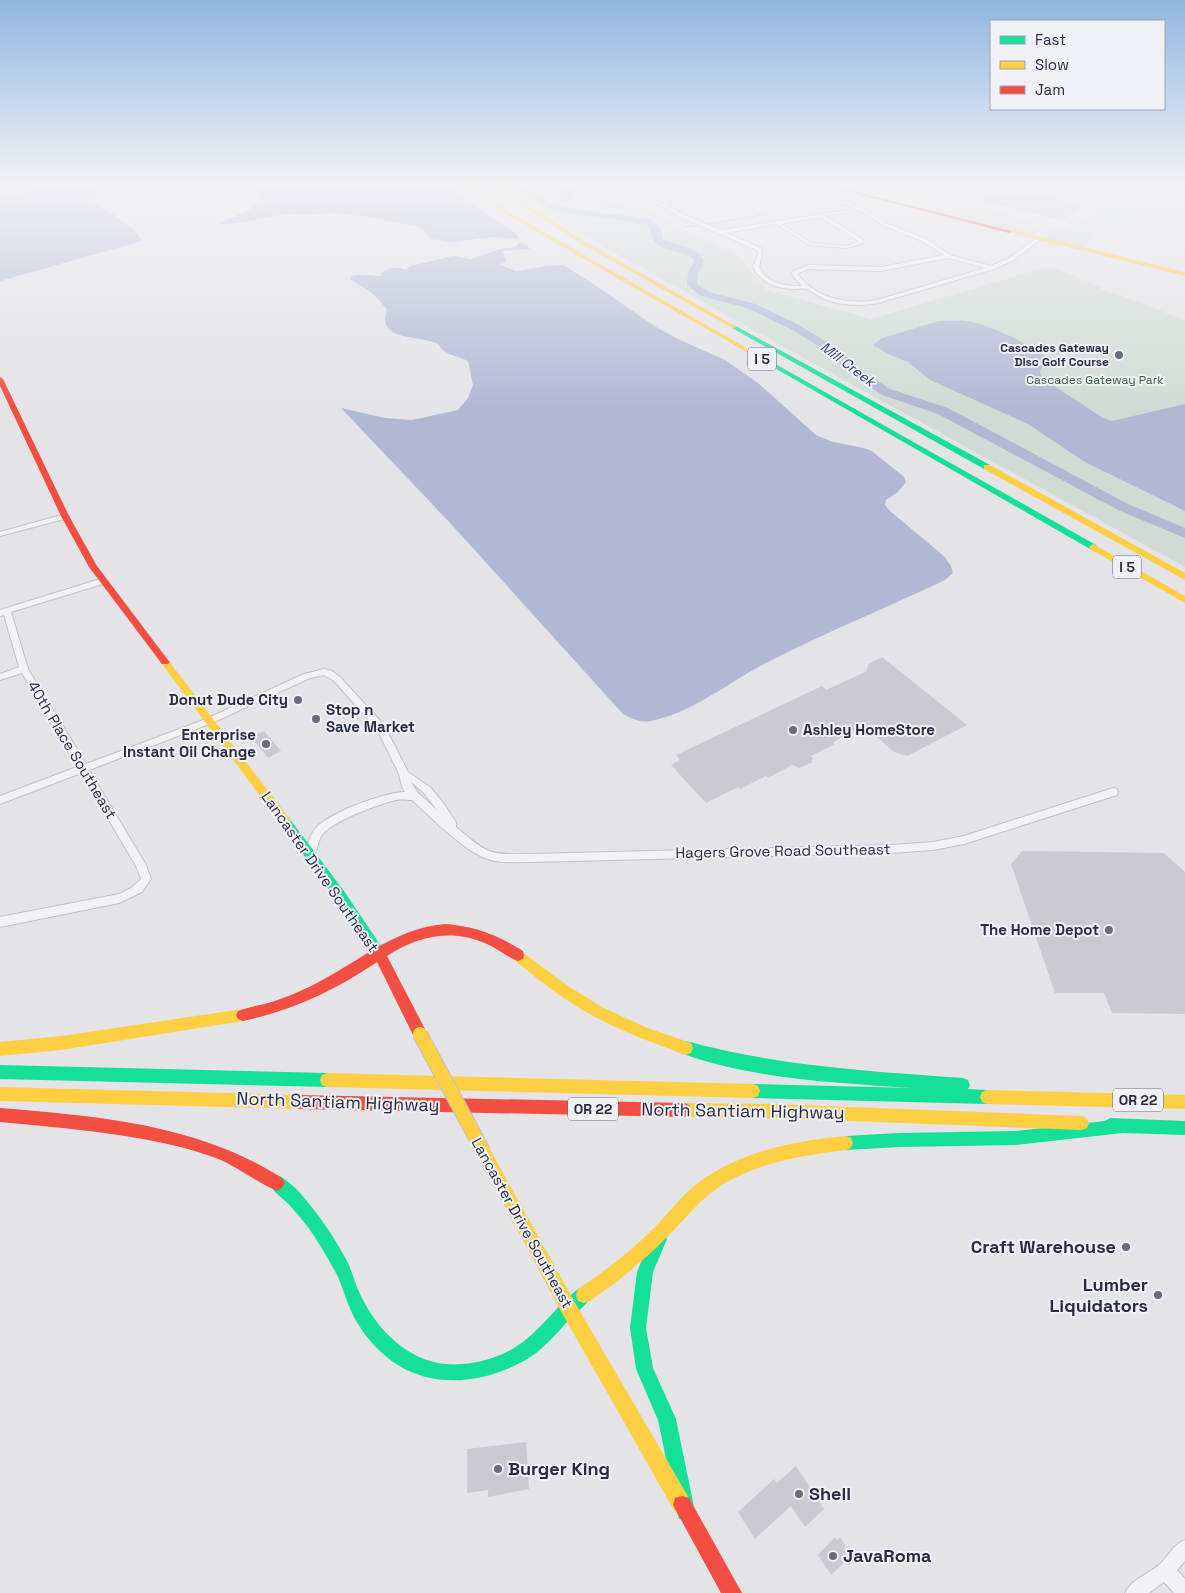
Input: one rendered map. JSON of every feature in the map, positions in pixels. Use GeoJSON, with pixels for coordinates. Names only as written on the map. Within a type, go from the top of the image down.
{"type":"FeatureCollection","features":[{"type":"Feature","properties":{"kind":"main road","name":"I 5"},"geometry":{"type":"LineString","coordinates":[[590,260],[1185,601]]}},
{"type":"Feature","properties":{"kind":"main road","name":"I 5"},"geometry":{"type":"LineString","coordinates":[[614,260],[1185,576]]}},
{"type":"Feature","properties":{"kind":"main road"},"geometry":{"type":"LineString","coordinates":[[1128,260],[1185,274]]}},
{"type":"Feature","properties":{"kind":"main road","name":"Lancaster Drive Southeast"},"geometry":{"type":"LineString","coordinates":[[0,379],[65,516],[88,559],[310,854],[340,895],[380,956],[420,1034],[568,1307],[732,1593]]}},
{"type":"Feature","properties":{"kind":"main road"},"geometry":{"type":"LineString","coordinates":[[0,1049],[70,1042],[263,1011],[305,997],[380,956],[401,941],[436,931],[456,930],[480,933],[500,941],[569,995],[612,1020],[660,1040],[710,1054],[760,1066],[843,1076],[919,1081],[1090,1099]]}},
{"type":"Feature","properties":{"kind":"main road","name":"North Santiam Highway"},"geometry":{"type":"LineString","coordinates":[[0,1072],[1185,1102]]}},
{"type":"Feature","properties":{"kind":"main road","name":"North Santiam Highway"},"geometry":{"type":"LineString","coordinates":[[0,1094],[537,1108],[782,1111],[1056,1120],[1121,1126],[1185,1128]]}},
{"type":"Feature","properties":{"kind":"main road"},"geometry":{"type":"LineString","coordinates":[[0,1115],[58,1120],[181,1138],[218,1149],[253,1166],[283,1188],[310,1216],[339,1262],[355,1302],[372,1332],[387,1348],[413,1364],[432,1370],[457,1372],[480,1370],[520,1355],[548,1333],[568,1307],[614,1275],[663,1230],[706,1186],[730,1172],[792,1151],[854,1143],[900,1140],[1018,1138],[1121,1126]]}},
{"type":"Feature","properties":{"kind":"main road"},"geometry":{"type":"LineString","coordinates":[[663,1230],[645,1272],[638,1328],[645,1369],[667,1419],[686,1512]]}},
{"type":"Feature","properties":{"kind":"street"},"geometry":{"type":"LineString","coordinates":[[758,260],[757,271],[768,281],[788,288],[807,287]]}},
{"type":"Feature","properties":{"kind":"street"},"geometry":{"type":"LineString","coordinates":[[926,260],[881,269],[816,266],[803,268],[796,272],[795,275],[807,287],[822,297],[833,301],[863,304],[992,268],[1009,260]]}},
{"type":"Feature","properties":{"kind":"street"},"geometry":{"type":"LineString","coordinates":[[964,260],[992,268]]}},
{"type":"Feature","properties":{"kind":"street"},"geometry":{"type":"LineString","coordinates":[[0,534],[65,516]]}},
{"type":"Feature","properties":{"kind":"street"},"geometry":{"type":"LineString","coordinates":[[4,612],[103,581]]}},
{"type":"Feature","properties":{"kind":"street","name":"40th Place Southeast"},"geometry":{"type":"LineString","coordinates":[[0,922],[119,898],[137,890],[146,879],[141,866],[24,669],[4,612]]}},
{"type":"Feature","properties":{"kind":"street"},"geometry":{"type":"LineString","coordinates":[[0,677],[24,669]]}},
{"type":"Feature","properties":{"kind":"street","name":"Hagers Grove Road Southeast"},"geometry":{"type":"LineString","coordinates":[[209,720],[307,676],[318,672],[329,673],[337,678],[381,727],[404,774],[407,787],[426,809],[485,854],[508,859],[892,849],[933,846],[964,840],[1113,792]]}},
{"type":"Feature","properties":{"kind":"street"},"geometry":{"type":"LineString","coordinates":[[0,800],[209,720]]}},
{"type":"Feature","properties":{"kind":"street","name":"Hagers Grove Road Southeast"},"geometry":{"type":"LineString","coordinates":[[404,774],[418,781],[439,804],[455,830]]}},
{"type":"Feature","properties":{"kind":"street"},"geometry":{"type":"LineString","coordinates":[[310,854],[317,833],[328,823],[371,803],[398,796],[414,796]]}},
{"type":"Feature","properties":{"kind":"street"},"geometry":{"type":"LineString","coordinates":[[1134,1593],[1166,1570],[1185,1548]]}},
{"type":"Feature","properties":{"kind":"street"},"geometry":{"type":"LineString","coordinates":[[1166,1570],[1185,1593]]}},
{"type":"Feature","properties":{"kind":"green space","name":"Cascades Gateway Park"},"geometry":{"type":"Polygon","coordinates":[[[629,260],[742,260],[766,290],[871,319],[1050,266],[1101,287],[1100,289],[1185,320],[1185,567],[629,260]]]}},
{"type":"Feature","properties":{"kind":"water"},"geometry":{"type":"Polygon","coordinates":[[[0,260],[73,260],[0,281],[0,260]]]}},
{"type":"Feature","properties":{"kind":"water"},"geometry":{"type":"Polygon","coordinates":[[[434,260],[506,260],[505,263],[499,264],[516,271],[563,265],[656,327],[725,360],[758,383],[816,435],[833,442],[872,451],[904,477],[906,482],[898,492],[886,500],[885,505],[945,557],[953,573],[945,580],[810,641],[752,670],[711,696],[682,711],[651,721],[637,720],[623,714],[452,525],[341,408],[385,418],[412,420],[458,410],[468,398],[473,385],[468,361],[449,354],[442,350],[438,344],[431,341],[402,336],[388,328],[385,320],[387,310],[380,300],[371,292],[350,280],[351,276],[382,276],[381,274],[384,271],[390,268],[406,270],[410,266],[434,260]]]}},
{"type":"Feature","properties":{"kind":"water"},"geometry":{"type":"Polygon","coordinates":[[[939,321],[974,322],[1010,336],[1033,348],[1047,359],[1040,371],[1042,378],[1103,418],[1112,421],[1185,404],[1185,511],[1085,462],[1028,424],[930,380],[908,362],[888,354],[873,345],[882,338],[939,321]]]}},
{"type":"Feature","properties":{"kind":"building","name":"Ashley HomeStore"},"geometry":{"type":"Polygon","coordinates":[[[882,657],[967,725],[907,756],[894,752],[871,732],[857,729],[833,742],[835,744],[811,756],[814,759],[811,760],[813,762],[799,768],[792,765],[768,778],[766,776],[740,789],[738,787],[706,803],[671,765],[680,760],[676,755],[822,686],[826,690],[867,671],[868,664],[882,657]]]}},
{"type":"Feature","properties":{"kind":"building","name":"Enterprise Instant Oil Change"},"geometry":{"type":"Polygon","coordinates":[[[264,731],[281,751],[268,758],[251,737],[264,731]]]}},
{"type":"Feature","properties":{"kind":"building","name":"The Home Depot"},"geometry":{"type":"Polygon","coordinates":[[[1022,851],[1164,853],[1185,872],[1185,1014],[1112,1013],[1104,993],[1055,993],[1011,864],[1022,851]]]}},
{"type":"Feature","properties":{"kind":"building","name":"Burger King"},"geometry":{"type":"Polygon","coordinates":[[[526,1442],[529,1489],[488,1497],[488,1490],[467,1493],[467,1449],[526,1442]]]}},
{"type":"Feature","properties":{"kind":"building"},"geometry":{"type":"Polygon","coordinates":[[[796,1466],[824,1509],[805,1527],[791,1506],[755,1539],[738,1512],[774,1479],[777,1483],[796,1466]]]}},
{"type":"Feature","properties":{"kind":"building","name":"JavaRoma"},"geometry":{"type":"Polygon","coordinates":[[[835,1537],[837,1540],[840,1537],[846,1547],[844,1550],[849,1558],[831,1575],[818,1555],[835,1537]]]}},
{"type":"Feature","properties":{"kind":"waterway","name":"Mill Creek"},"geometry":{"type":"LineString","coordinates":[[699,260],[693,273],[692,285],[705,294],[751,306],[793,326],[833,350],[849,367],[886,392],[943,411],[1123,507],[1185,533]]}},
{"type":"Feature","properties":{"kind":"traffic: fast"},"geometry":{"type":"LineString","coordinates":[[734,327],[987,467]]}},
{"type":"Feature","properties":{"kind":"traffic: fast"},"geometry":{"type":"LineString","coordinates":[[761,358],[1093,547]]}},
{"type":"Feature","properties":{"kind":"traffic: fast"},"geometry":{"type":"LineString","coordinates":[[285,821],[340,895],[380,956]]}},
{"type":"Feature","properties":{"kind":"traffic: fast"},"geometry":{"type":"LineString","coordinates":[[686,1048],[720,1057],[788,1070],[963,1085]]}},
{"type":"Feature","properties":{"kind":"traffic: fast"},"geometry":{"type":"LineString","coordinates":[[0,1072],[327,1080]]}},
{"type":"Feature","properties":{"kind":"traffic: fast"},"geometry":{"type":"LineString","coordinates":[[753,1091],[987,1097]]}},
{"type":"Feature","properties":{"kind":"traffic: fast"},"geometry":{"type":"LineString","coordinates":[[1110,1125],[1185,1128]]}},
{"type":"Feature","properties":{"kind":"traffic: fast"},"geometry":{"type":"LineString","coordinates":[[846,1143],[1016,1138],[1121,1126]]}},
{"type":"Feature","properties":{"kind":"traffic: fast"},"geometry":{"type":"LineString","coordinates":[[277,1183],[297,1201],[321,1233],[343,1271],[355,1302],[370,1327],[389,1348],[400,1356],[426,1368],[440,1372],[461,1373],[481,1369],[511,1359],[530,1347],[546,1333],[567,1309],[584,1295]]}},
{"type":"Feature","properties":{"kind":"traffic: fast"},"geometry":{"type":"LineString","coordinates":[[659,1239],[645,1272],[638,1328],[645,1369],[667,1419],[686,1512]]}},
{"type":"Feature","properties":{"kind":"traffic: slow"},"geometry":{"type":"LineString","coordinates":[[590,260],[761,358]]}},
{"type":"Feature","properties":{"kind":"traffic: slow"},"geometry":{"type":"LineString","coordinates":[[614,260],[734,327]]}},
{"type":"Feature","properties":{"kind":"traffic: slow"},"geometry":{"type":"LineString","coordinates":[[1129,260],[1185,274]]}},
{"type":"Feature","properties":{"kind":"traffic: slow"},"geometry":{"type":"LineString","coordinates":[[987,467],[1185,577]]}},
{"type":"Feature","properties":{"kind":"traffic: slow"},"geometry":{"type":"LineString","coordinates":[[1093,547],[1185,600]]}},
{"type":"Feature","properties":{"kind":"traffic: slow"},"geometry":{"type":"LineString","coordinates":[[165,662],[285,821]]}},
{"type":"Feature","properties":{"kind":"traffic: slow"},"geometry":{"type":"LineString","coordinates":[[518,955],[563,990],[598,1012],[641,1032],[686,1048]]}},
{"type":"Feature","properties":{"kind":"traffic: slow"},"geometry":{"type":"LineString","coordinates":[[0,1049],[61,1043],[243,1015]]}},
{"type":"Feature","properties":{"kind":"traffic: slow"},"geometry":{"type":"LineString","coordinates":[[420,1034],[483,1151]]}},
{"type":"Feature","properties":{"kind":"traffic: slow"},"geometry":{"type":"LineString","coordinates":[[327,1080],[753,1091]]}},
{"type":"Feature","properties":{"kind":"traffic: slow"},"geometry":{"type":"LineString","coordinates":[[0,1094],[299,1102]]}},
{"type":"Feature","properties":{"kind":"traffic: slow"},"geometry":{"type":"LineString","coordinates":[[987,1097],[1185,1102]]}},
{"type":"Feature","properties":{"kind":"traffic: slow"},"geometry":{"type":"LineString","coordinates":[[684,1110],[773,1111],[1082,1123]]}},
{"type":"Feature","properties":{"kind":"traffic: slow"},"geometry":{"type":"LineString","coordinates":[[584,1295],[633,1258],[697,1194],[719,1178],[735,1169],[771,1156],[846,1143]]}},
{"type":"Feature","properties":{"kind":"traffic: slow"},"geometry":{"type":"LineString","coordinates":[[483,1151],[568,1307],[682,1505]]}},
{"type":"Feature","properties":{"kind":"traffic: jam"},"geometry":{"type":"LineString","coordinates":[[0,379],[65,516],[93,567],[165,662]]}},
{"type":"Feature","properties":{"kind":"traffic: jam"},"geometry":{"type":"LineString","coordinates":[[243,1015],[272,1008],[312,992],[352,971],[400,941],[430,931],[445,930],[476,934],[491,939],[518,955]]}},
{"type":"Feature","properties":{"kind":"traffic: jam"},"geometry":{"type":"LineString","coordinates":[[380,956],[420,1034]]}},
{"type":"Feature","properties":{"kind":"traffic: jam"},"geometry":{"type":"LineString","coordinates":[[299,1102],[684,1110]]}},
{"type":"Feature","properties":{"kind":"traffic: jam"},"geometry":{"type":"LineString","coordinates":[[0,1115],[93,1125],[174,1138],[216,1151],[237,1160],[277,1183]]}},
{"type":"Feature","properties":{"kind":"traffic: jam"},"geometry":{"type":"LineString","coordinates":[[682,1505],[732,1593]]}},
{"type":"Feature","properties":{"kind":"place","name":"Cascades Gateway Disc Golf Course"},"geometry":{"type":"Point","coordinates":[1119,355]}},
{"type":"Feature","properties":{"kind":"place","name":"Donut Dude City"},"geometry":{"type":"Point","coordinates":[298,700]}},
{"type":"Feature","properties":{"kind":"place","name":"Stop n Save Market"},"geometry":{"type":"Point","coordinates":[316,719]}},
{"type":"Feature","properties":{"kind":"place","name":"Ashley HomeStore"},"geometry":{"type":"Point","coordinates":[793,730]}},
{"type":"Feature","properties":{"kind":"place","name":"Enterprise Instant Oil Change"},"geometry":{"type":"Point","coordinates":[266,744]}},
{"type":"Feature","properties":{"kind":"place","name":"The Home Depot"},"geometry":{"type":"Point","coordinates":[1109,930]}},
{"type":"Feature","properties":{"kind":"place","name":"Craft Warehouse"},"geometry":{"type":"Point","coordinates":[1126,1247]}},
{"type":"Feature","properties":{"kind":"place","name":"Lumber Liquidators"},"geometry":{"type":"Point","coordinates":[1158,1295]}},
{"type":"Feature","properties":{"kind":"place","name":"Burger King"},"geometry":{"type":"Point","coordinates":[498,1469]}},
{"type":"Feature","properties":{"kind":"place","name":"Shell"},"geometry":{"type":"Point","coordinates":[799,1494]}},
{"type":"Feature","properties":{"kind":"place","name":"JavaRoma"},"geometry":{"type":"Point","coordinates":[833,1556]}}]}
